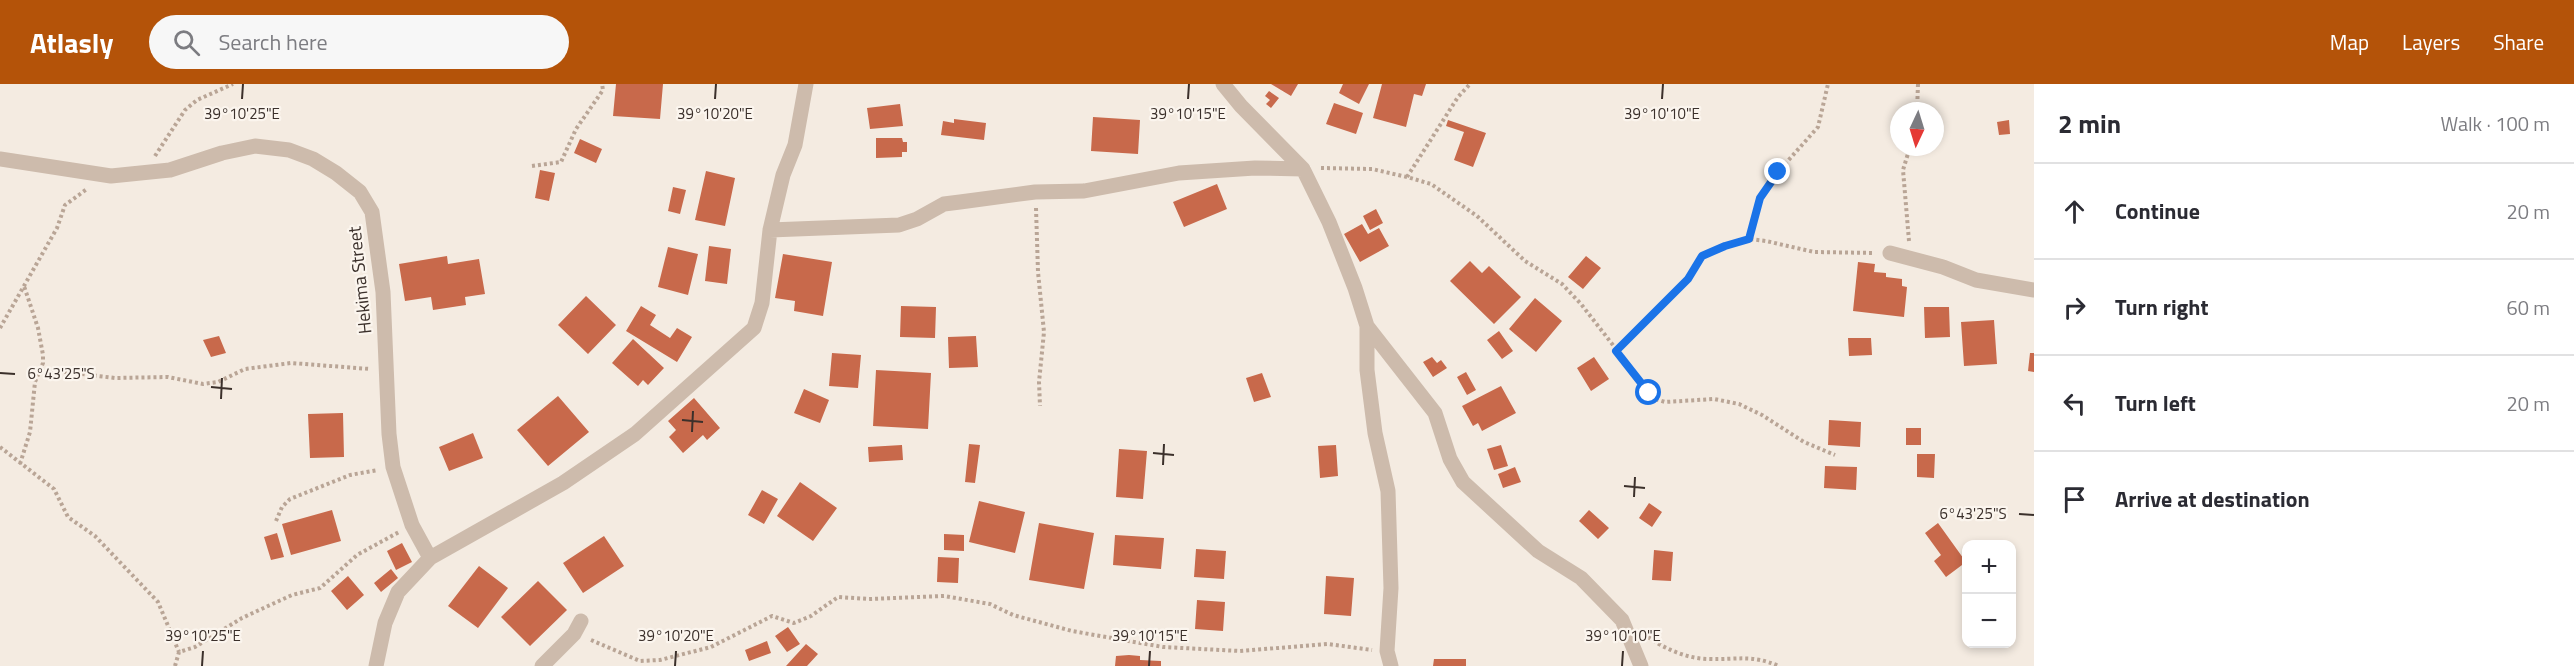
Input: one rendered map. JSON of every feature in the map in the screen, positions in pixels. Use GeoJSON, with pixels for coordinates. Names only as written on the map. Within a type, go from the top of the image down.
{"type":"FeatureCollection","features":[{"type":"Feature","properties":{"kind":"street"},"geometry":{"type":"LineString","coordinates":[[376,666],[385,623],[398,592],[430,558],[563,483],[635,434],[754,328],[762,303],[770,230],[783,175],[795,145],[806,84]]}},
{"type":"Feature","properties":{"kind":"street"},"geometry":{"type":"LineString","coordinates":[[1223,84],[1302,169],[1329,222],[1367,326],[1367,370],[1375,433],[1388,491],[1391,588],[1389,659]]}},
{"type":"Feature","properties":{"kind":"street","name":"Hekima Street"},"geometry":{"type":"LineString","coordinates":[[0,159],[111,176],[170,170],[222,153],[255,146],[289,150],[314,159],[360,192],[372,212],[383,292],[389,434],[393,467],[412,525],[430,558]]}},
{"type":"Feature","properties":{"kind":"street"},"geometry":{"type":"LineString","coordinates":[[770,230],[900,225],[917,219],[944,204],[1035,192],[1083,191],[1179,173],[1255,168],[1302,169]]}},
{"type":"Feature","properties":{"kind":"street"},"geometry":{"type":"LineString","coordinates":[[1890,253],[1910,257],[1976,280],[2034,290]]}},
{"type":"Feature","properties":{"kind":"street"},"geometry":{"type":"LineString","coordinates":[[1367,326],[1435,413],[1450,459],[1463,482],[1538,550],[1581,578],[1622,620],[1641,666]]}},
{"type":"Feature","properties":{"kind":"street"},"geometry":{"type":"LineString","coordinates":[[542,666],[577,628]]}},
{"type":"Feature","properties":{"kind":"path"},"geometry":{"type":"LineString","coordinates":[[145,173],[185,110],[197,100],[233,84]]}},
{"type":"Feature","properties":{"kind":"path"},"geometry":{"type":"LineString","coordinates":[[532,166],[561,162],[576,129],[603,90],[602,84]]}},
{"type":"Feature","properties":{"kind":"path"},"geometry":{"type":"LineString","coordinates":[[1407,177],[1458,97],[1470,84]]}},
{"type":"Feature","properties":{"kind":"path"},"geometry":{"type":"LineString","coordinates":[[1749,239],[1760,198],[1778,172],[1818,127],[1828,84]]}},
{"type":"Feature","properties":{"kind":"path"},"geometry":{"type":"LineString","coordinates":[[1917,102],[1918,84]]}},
{"type":"Feature","properties":{"kind":"path"},"geometry":{"type":"LineString","coordinates":[[1907,156],[1903,170],[1910,257]]}},
{"type":"Feature","properties":{"kind":"path"},"geometry":{"type":"LineString","coordinates":[[1302,169],[1372,169],[1431,184],[1477,216],[1525,261],[1562,284],[1581,304],[1655,399],[1665,402],[1714,399],[1739,404],[1762,415],[1804,442],[1835,455]]}},
{"type":"Feature","properties":{"kind":"path"},"geometry":{"type":"LineString","coordinates":[[0,328],[57,228],[65,205],[111,176]]}},
{"type":"Feature","properties":{"kind":"path"},"geometry":{"type":"LineString","coordinates":[[1035,192],[1038,272],[1044,332],[1039,382],[1040,406]]}},
{"type":"Feature","properties":{"kind":"path"},"geometry":{"type":"LineString","coordinates":[[1616,351],[1688,279],[1702,256],[1725,246],[1749,239],[1766,240],[1814,252],[1890,253]]}},
{"type":"Feature","properties":{"kind":"path"},"geometry":{"type":"LineString","coordinates":[[20,464],[30,432],[35,382],[43,355],[38,328],[24,285]]}},
{"type":"Feature","properties":{"kind":"path"},"geometry":{"type":"LineString","coordinates":[[40,369],[115,378],[168,377],[203,384],[218,382],[245,369],[291,363],[387,371]]}},
{"type":"Feature","properties":{"kind":"path"},"geometry":{"type":"LineString","coordinates":[[0,447],[54,489],[68,517],[95,536],[158,602],[179,652],[175,666]]}},
{"type":"Feature","properties":{"kind":"path"},"geometry":{"type":"LineString","coordinates":[[276,521],[282,507],[290,499],[350,475],[393,467]]}},
{"type":"Feature","properties":{"kind":"path"},"geometry":{"type":"LineString","coordinates":[[179,652],[195,647],[242,618],[292,595],[320,588],[357,555],[412,525]]}},
{"type":"Feature","properties":{"kind":"path"},"geometry":{"type":"LineString","coordinates":[[577,628],[640,660],[660,660],[711,647],[772,616],[794,623],[811,616],[838,597],[869,599],[944,596],[990,604],[1013,615],[1072,631],[1163,647],[1240,651],[1328,644],[1389,659]]}},
{"type":"Feature","properties":{"kind":"path"},"geometry":{"type":"LineString","coordinates":[[1622,620],[1661,646],[1686,655],[1707,659],[1752,658],[1779,666]]}},
{"type":"Feature","properties":{"kind":"building"},"geometry":{"type":"Polygon","coordinates":[[[616,84],[663,84],[660,119],[613,116],[616,84]]]}},
{"type":"Feature","properties":{"kind":"building"},"geometry":{"type":"Polygon","coordinates":[[[1271,84],[1298,84],[1291,96],[1271,84]]]}},
{"type":"Feature","properties":{"kind":"building"},"geometry":{"type":"Polygon","coordinates":[[[1343,84],[1369,84],[1359,104],[1339,93],[1343,84]]]}},
{"type":"Feature","properties":{"kind":"building"},"geometry":{"type":"Polygon","coordinates":[[[1382,84],[1426,84],[1422,96],[1414,94],[1406,127],[1373,118],[1382,84]]]}},
{"type":"Feature","properties":{"kind":"building"},"geometry":{"type":"Polygon","coordinates":[[[1269,91],[1279,98],[1271,108],[1266,104],[1270,100],[1265,96],[1269,91]]]}},
{"type":"Feature","properties":{"kind":"building"},"geometry":{"type":"Polygon","coordinates":[[[1334,103],[1363,113],[1356,134],[1326,124],[1334,103]]]}},
{"type":"Feature","properties":{"kind":"building"},"geometry":{"type":"Polygon","coordinates":[[[900,104],[903,126],[870,129],[867,108],[900,104]]]}},
{"type":"Feature","properties":{"kind":"building"},"geometry":{"type":"Polygon","coordinates":[[[1093,117],[1140,120],[1138,154],[1091,151],[1093,117]]]}},
{"type":"Feature","properties":{"kind":"building"},"geometry":{"type":"Polygon","coordinates":[[[954,119],[986,123],[984,140],[941,135],[943,121],[954,123],[954,119]]]}},
{"type":"Feature","properties":{"kind":"building"},"geometry":{"type":"Polygon","coordinates":[[[1448,120],[1486,133],[1473,167],[1454,160],[1464,132],[1446,126],[1448,120]]]}},
{"type":"Feature","properties":{"kind":"building"},"geometry":{"type":"Polygon","coordinates":[[[2009,120],[2010,134],[1999,135],[1997,122],[2009,120]]]}},
{"type":"Feature","properties":{"kind":"building"},"geometry":{"type":"Polygon","coordinates":[[[876,138],[902,138],[903,142],[907,142],[907,152],[902,152],[902,157],[876,158],[876,138]]]}},
{"type":"Feature","properties":{"kind":"building"},"geometry":{"type":"Polygon","coordinates":[[[580,139],[602,149],[596,163],[574,153],[580,139]]]}},
{"type":"Feature","properties":{"kind":"building"},"geometry":{"type":"Polygon","coordinates":[[[540,170],[555,173],[549,201],[535,198],[540,170]]]}},
{"type":"Feature","properties":{"kind":"building"},"geometry":{"type":"Polygon","coordinates":[[[706,171],[735,178],[725,226],[695,220],[706,171]]]}},
{"type":"Feature","properties":{"kind":"building"},"geometry":{"type":"Polygon","coordinates":[[[1217,184],[1227,209],[1184,227],[1173,202],[1217,184]]]}},
{"type":"Feature","properties":{"kind":"building"},"geometry":{"type":"Polygon","coordinates":[[[673,187],[686,190],[680,214],[668,211],[673,187]]]}},
{"type":"Feature","properties":{"kind":"building"},"geometry":{"type":"Polygon","coordinates":[[[1376,209],[1383,223],[1370,230],[1363,216],[1376,209]]]}},
{"type":"Feature","properties":{"kind":"building"},"geometry":{"type":"Polygon","coordinates":[[[1362,224],[1368,234],[1379,228],[1389,246],[1360,262],[1344,234],[1362,224]]]}},
{"type":"Feature","properties":{"kind":"building"},"geometry":{"type":"Polygon","coordinates":[[[709,246],[731,249],[727,284],[705,281],[709,246]]]}},
{"type":"Feature","properties":{"kind":"building"},"geometry":{"type":"Polygon","coordinates":[[[668,247],[698,254],[688,295],[658,287],[668,247]]]}},
{"type":"Feature","properties":{"kind":"building"},"geometry":{"type":"Polygon","coordinates":[[[783,254],[832,262],[823,316],[794,311],[795,301],[775,298],[783,254]]]}},
{"type":"Feature","properties":{"kind":"building"},"geometry":{"type":"Polygon","coordinates":[[[447,256],[448,264],[479,259],[485,294],[465,297],[466,305],[433,310],[431,297],[405,301],[399,264],[447,256]]]}},
{"type":"Feature","properties":{"kind":"building"},"geometry":{"type":"Polygon","coordinates":[[[1586,256],[1601,268],[1583,289],[1568,277],[1586,256]]]}},
{"type":"Feature","properties":{"kind":"building"},"geometry":{"type":"Polygon","coordinates":[[[1470,261],[1482,273],[1489,266],[1521,297],[1494,324],[1450,281],[1470,261]]]}},
{"type":"Feature","properties":{"kind":"building"},"geometry":{"type":"Polygon","coordinates":[[[1858,262],[1875,264],[1874,272],[1886,273],[1886,277],[1902,279],[1902,286],[1907,287],[1904,317],[1853,311],[1858,262]]]}},
{"type":"Feature","properties":{"kind":"building"},"geometry":{"type":"Polygon","coordinates":[[[586,296],[616,325],[588,354],[558,325],[586,296]]]}},
{"type":"Feature","properties":{"kind":"building"},"geometry":{"type":"Polygon","coordinates":[[[1535,298],[1562,321],[1536,352],[1509,329],[1535,298]]]}},
{"type":"Feature","properties":{"kind":"building"},"geometry":{"type":"Polygon","coordinates":[[[641,306],[656,315],[650,325],[670,338],[677,328],[692,337],[677,362],[626,331],[641,306]]]}},
{"type":"Feature","properties":{"kind":"building"},"geometry":{"type":"Polygon","coordinates":[[[901,306],[936,307],[935,338],[900,337],[901,306]]]}},
{"type":"Feature","properties":{"kind":"building"},"geometry":{"type":"Polygon","coordinates":[[[1924,307],[1949,307],[1950,337],[1925,338],[1924,307]]]}},
{"type":"Feature","properties":{"kind":"building"},"geometry":{"type":"Polygon","coordinates":[[[1994,320],[1997,364],[1964,366],[1961,322],[1994,320]]]}},
{"type":"Feature","properties":{"kind":"building"},"geometry":{"type":"Polygon","coordinates":[[[1499,331],[1513,351],[1502,359],[1487,340],[1499,331]]]}},
{"type":"Feature","properties":{"kind":"building"},"geometry":{"type":"Polygon","coordinates":[[[219,336],[226,353],[211,357],[203,340],[219,336]]]}},
{"type":"Feature","properties":{"kind":"building"},"geometry":{"type":"Polygon","coordinates":[[[976,336],[978,367],[949,368],[948,337],[976,336]]]}},
{"type":"Feature","properties":{"kind":"building"},"geometry":{"type":"Polygon","coordinates":[[[1848,338],[1871,338],[1872,355],[1849,356],[1848,338]]]}},
{"type":"Feature","properties":{"kind":"building"},"geometry":{"type":"Polygon","coordinates":[[[633,339],[664,368],[648,385],[643,380],[638,386],[612,363],[633,339]]]}},
{"type":"Feature","properties":{"kind":"building"},"geometry":{"type":"Polygon","coordinates":[[[832,353],[861,355],[858,388],[829,386],[832,353]]]}},
{"type":"Feature","properties":{"kind":"building"},"geometry":{"type":"Polygon","coordinates":[[[2030,353],[2034,353],[2034,372],[2028,371],[2030,353]]]}},
{"type":"Feature","properties":{"kind":"building"},"geometry":{"type":"Polygon","coordinates":[[[1432,357],[1437,363],[1441,360],[1447,368],[1433,377],[1423,362],[1432,357]]]}},
{"type":"Feature","properties":{"kind":"building"},"geometry":{"type":"Polygon","coordinates":[[[1594,357],[1609,379],[1591,391],[1577,368],[1594,357]]]}},
{"type":"Feature","properties":{"kind":"building"},"geometry":{"type":"Polygon","coordinates":[[[876,370],[931,373],[928,429],[873,426],[876,370]]]}},
{"type":"Feature","properties":{"kind":"building"},"geometry":{"type":"Polygon","coordinates":[[[1466,372],[1476,390],[1467,395],[1457,377],[1466,372]]]}},
{"type":"Feature","properties":{"kind":"building"},"geometry":{"type":"Polygon","coordinates":[[[1262,373],[1271,397],[1254,402],[1246,378],[1262,373]]]}},
{"type":"Feature","properties":{"kind":"building"},"geometry":{"type":"Polygon","coordinates":[[[1501,386],[1516,413],[1482,431],[1478,423],[1473,426],[1462,406],[1501,386]]]}},
{"type":"Feature","properties":{"kind":"building"},"geometry":{"type":"Polygon","coordinates":[[[804,389],[829,400],[820,423],[794,413],[804,389]]]}},
{"type":"Feature","properties":{"kind":"building"},"geometry":{"type":"Polygon","coordinates":[[[558,396],[589,432],[548,466],[517,430],[558,396]]]}},
{"type":"Feature","properties":{"kind":"building"},"geometry":{"type":"Polygon","coordinates":[[[694,398],[720,428],[707,440],[703,435],[683,453],[669,437],[676,430],[668,421],[694,398]]]}},
{"type":"Feature","properties":{"kind":"building"},"geometry":{"type":"Polygon","coordinates":[[[343,413],[344,457],[310,458],[308,414],[343,413]]]}},
{"type":"Feature","properties":{"kind":"building"},"geometry":{"type":"Polygon","coordinates":[[[1829,420],[1861,422],[1860,447],[1828,445],[1829,420]]]}},
{"type":"Feature","properties":{"kind":"building"},"geometry":{"type":"Polygon","coordinates":[[[1906,428],[1921,428],[1921,445],[1906,445],[1906,428]]]}},
{"type":"Feature","properties":{"kind":"building"},"geometry":{"type":"Polygon","coordinates":[[[473,433],[483,458],[449,471],[439,447],[473,433]]]}},
{"type":"Feature","properties":{"kind":"building"},"geometry":{"type":"Polygon","coordinates":[[[969,444],[980,445],[975,483],[965,482],[969,444]]]}},
{"type":"Feature","properties":{"kind":"building"},"geometry":{"type":"Polygon","coordinates":[[[902,445],[903,460],[869,462],[868,447],[902,445]]]}},
{"type":"Feature","properties":{"kind":"building"},"geometry":{"type":"Polygon","coordinates":[[[1336,445],[1338,476],[1320,478],[1318,446],[1336,445]]]}},
{"type":"Feature","properties":{"kind":"building"},"geometry":{"type":"Polygon","coordinates":[[[1501,445],[1508,466],[1494,470],[1487,449],[1501,445]]]}},
{"type":"Feature","properties":{"kind":"building"},"geometry":{"type":"Polygon","coordinates":[[[1119,449],[1147,451],[1143,499],[1116,497],[1119,449]]]}},
{"type":"Feature","properties":{"kind":"building"},"geometry":{"type":"Polygon","coordinates":[[[1917,454],[1935,454],[1934,478],[1917,477],[1917,454]]]}},
{"type":"Feature","properties":{"kind":"building"},"geometry":{"type":"Polygon","coordinates":[[[1825,466],[1857,467],[1856,490],[1824,488],[1825,466]]]}},
{"type":"Feature","properties":{"kind":"building"},"geometry":{"type":"Polygon","coordinates":[[[1515,467],[1521,482],[1503,488],[1498,474],[1515,467]]]}},
{"type":"Feature","properties":{"kind":"building"},"geometry":{"type":"Polygon","coordinates":[[[800,482],[837,508],[813,541],[777,516],[800,482]]]}},
{"type":"Feature","properties":{"kind":"building"},"geometry":{"type":"Polygon","coordinates":[[[762,490],[778,499],[764,524],[748,515],[762,490]]]}},
{"type":"Feature","properties":{"kind":"building"},"geometry":{"type":"Polygon","coordinates":[[[979,501],[1025,512],[1015,553],[969,542],[979,501]]]}},
{"type":"Feature","properties":{"kind":"building"},"geometry":{"type":"Polygon","coordinates":[[[1649,503],[1662,512],[1652,527],[1639,518],[1649,503]]]}},
{"type":"Feature","properties":{"kind":"building"},"geometry":{"type":"Polygon","coordinates":[[[332,510],[341,541],[291,555],[282,524],[332,510]]]}},
{"type":"Feature","properties":{"kind":"building"},"geometry":{"type":"Polygon","coordinates":[[[1589,510],[1609,528],[1598,539],[1579,521],[1589,510]]]}},
{"type":"Feature","properties":{"kind":"building"},"geometry":{"type":"Polygon","coordinates":[[[1039,523],[1094,533],[1084,589],[1029,580],[1039,523]]]}},
{"type":"Feature","properties":{"kind":"building"},"geometry":{"type":"Polygon","coordinates":[[[1938,523],[1962,556],[1962,565],[1946,577],[1934,561],[1941,555],[1925,533],[1938,523]]]}},
{"type":"Feature","properties":{"kind":"building"},"geometry":{"type":"Polygon","coordinates":[[[277,533],[284,557],[271,560],[264,537],[277,533]]]}},
{"type":"Feature","properties":{"kind":"building"},"geometry":{"type":"Polygon","coordinates":[[[944,534],[964,535],[964,551],[944,550],[944,534]]]}},
{"type":"Feature","properties":{"kind":"building"},"geometry":{"type":"Polygon","coordinates":[[[1115,535],[1164,538],[1161,569],[1113,565],[1115,535]]]}},
{"type":"Feature","properties":{"kind":"building"},"geometry":{"type":"Polygon","coordinates":[[[604,536],[624,566],[583,593],[563,563],[604,536]]]}},
{"type":"Feature","properties":{"kind":"building"},"geometry":{"type":"Polygon","coordinates":[[[402,543],[412,562],[396,570],[387,551],[402,543]]]}},
{"type":"Feature","properties":{"kind":"building"},"geometry":{"type":"Polygon","coordinates":[[[1196,549],[1226,551],[1224,579],[1194,577],[1196,549]]]}},
{"type":"Feature","properties":{"kind":"building"},"geometry":{"type":"Polygon","coordinates":[[[1654,550],[1673,552],[1671,581],[1652,580],[1654,550]]]}},
{"type":"Feature","properties":{"kind":"building"},"geometry":{"type":"Polygon","coordinates":[[[938,557],[959,558],[958,583],[937,582],[938,557]]]}},
{"type":"Feature","properties":{"kind":"building"},"geometry":{"type":"Polygon","coordinates":[[[479,566],[508,588],[478,628],[448,606],[479,566]]]}},
{"type":"Feature","properties":{"kind":"building"},"geometry":{"type":"Polygon","coordinates":[[[391,569],[398,578],[381,592],[374,583],[391,569]]]}},
{"type":"Feature","properties":{"kind":"building"},"geometry":{"type":"Polygon","coordinates":[[[348,576],[364,595],[347,610],[331,591],[348,576]]]}},
{"type":"Feature","properties":{"kind":"building"},"geometry":{"type":"Polygon","coordinates":[[[1326,576],[1354,578],[1351,616],[1324,614],[1326,576]]]}},
{"type":"Feature","properties":{"kind":"building"},"geometry":{"type":"Polygon","coordinates":[[[538,581],[567,610],[530,646],[501,617],[538,581]]]}},
{"type":"Feature","properties":{"kind":"building"},"geometry":{"type":"Polygon","coordinates":[[[1197,600],[1225,602],[1223,631],[1195,629],[1197,600]]]}},
{"type":"Feature","properties":{"kind":"building"},"geometry":{"type":"Polygon","coordinates":[[[788,627],[800,644],[787,652],[775,636],[788,627]]]}},
{"type":"Feature","properties":{"kind":"building"},"geometry":{"type":"Polygon","coordinates":[[[767,641],[771,653],[749,661],[745,650],[767,641]]]}},
{"type":"Feature","properties":{"kind":"building"},"geometry":{"type":"Polygon","coordinates":[[[806,644],[818,654],[807,666],[786,666],[806,644]]]}},
{"type":"Feature","properties":{"kind":"building"},"geometry":{"type":"Polygon","coordinates":[[[1116,656],[1140,656],[1140,660],[1161,661],[1161,666],[1115,666],[1116,656]]]}},
{"type":"Feature","properties":{"kind":"building"},"geometry":{"type":"Polygon","coordinates":[[[1434,659],[1466,659],[1466,666],[1433,666],[1434,659]]]}},
{"type":"Feature","properties":{"kind":"route"},"geometry":{"type":"LineString","coordinates":[[1649,393],[1616,351],[1688,279],[1702,256],[1749,239],[1760,198],[1778,172]]}}]}
